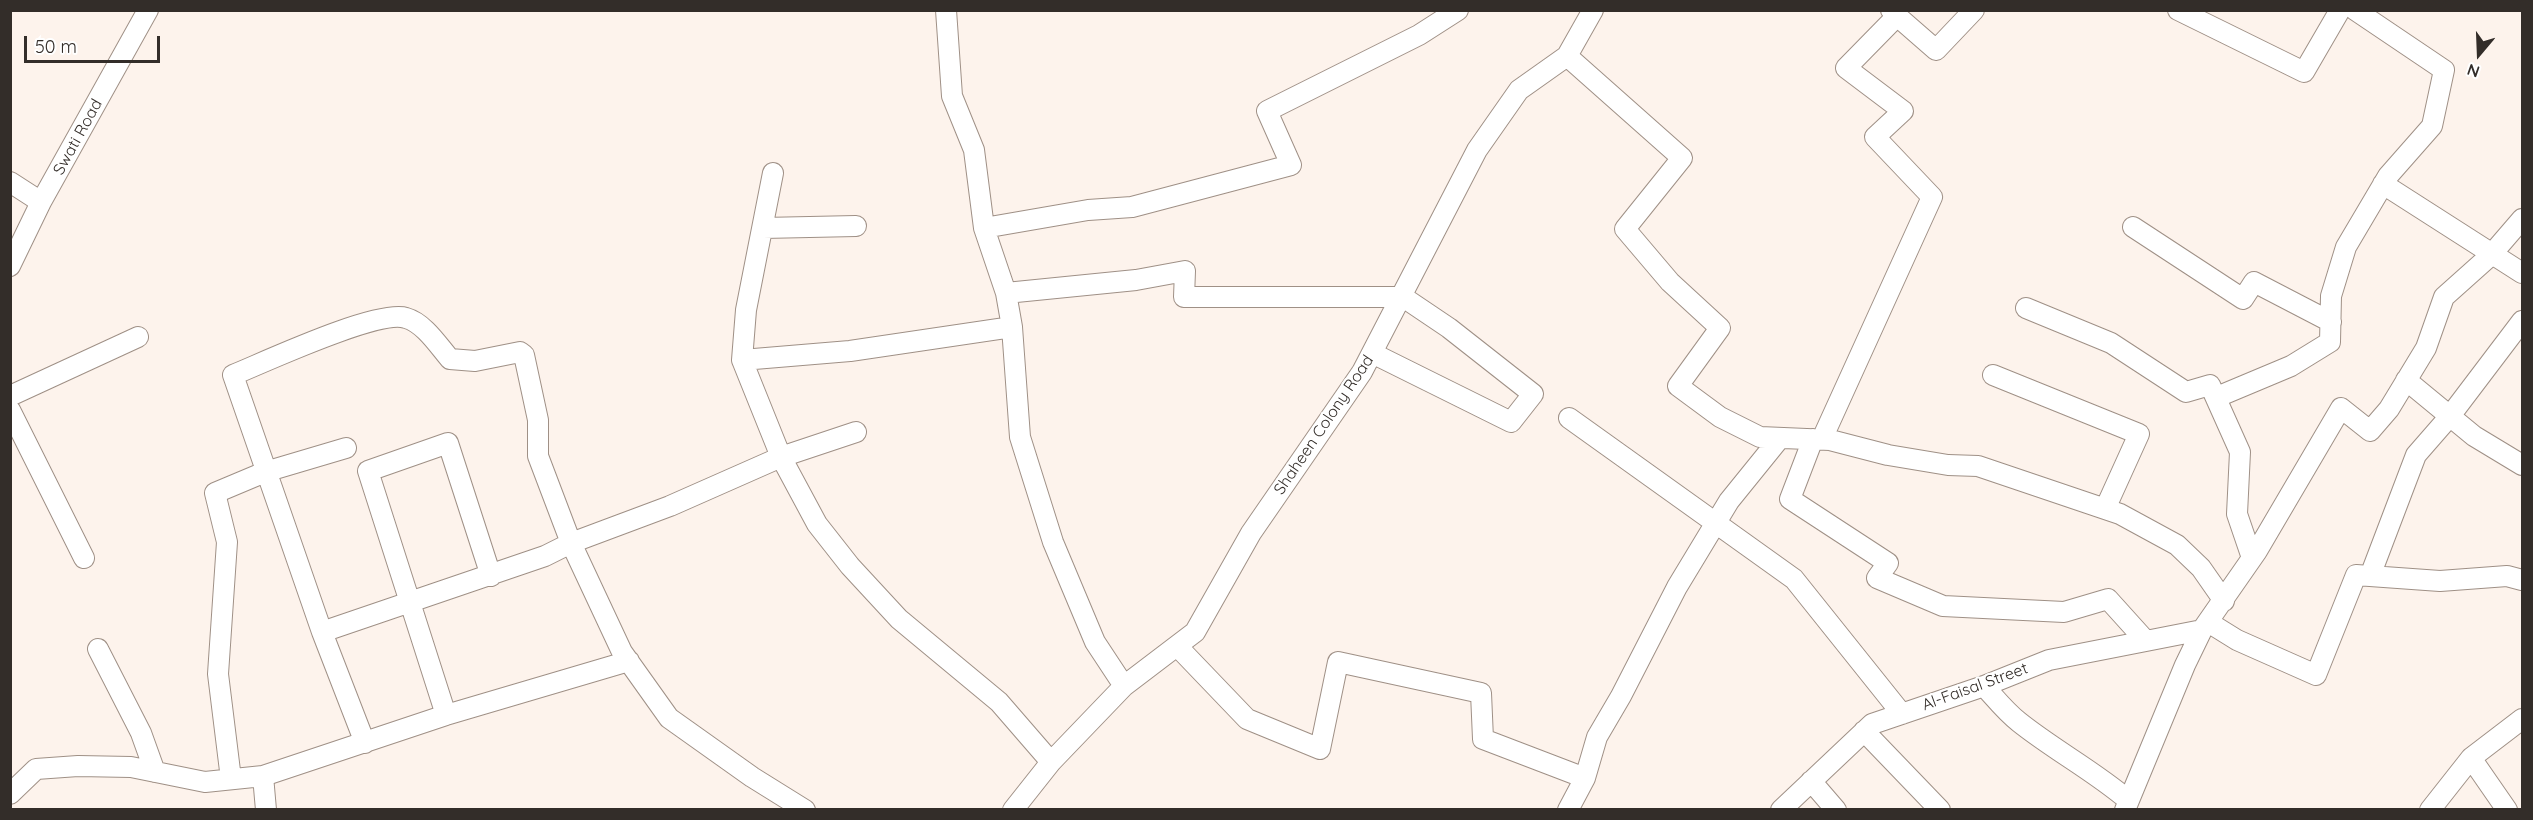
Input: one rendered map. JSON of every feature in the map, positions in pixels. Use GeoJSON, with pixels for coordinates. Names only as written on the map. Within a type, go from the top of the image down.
{"type":"FeatureCollection","features":[{"type":"Feature","properties":{"kind":"street","name":"Swati Road"},"geometry":{"type":"LineString","coordinates":[[10,266],[41,202],[148,10]]}},
{"type":"Feature","properties":{"kind":"street"},"geometry":{"type":"LineString","coordinates":[[946,10],[952,96],[974,150],[984,228],[1006,293],[1012,327],[1020,437],[1053,542],[1095,642],[1124,686]]}},
{"type":"Feature","properties":{"kind":"street"},"geometry":{"type":"LineString","coordinates":[[984,228],[1088,210],[1132,207],[1291,165],[1267,111],[1419,35],[1458,10]]}},
{"type":"Feature","properties":{"kind":"street","name":"Shaheen Colony Road"},"geometry":{"type":"LineString","coordinates":[[1013,810],[1051,762],[1124,686],[1195,632],[1251,533],[1355,382],[1372,353],[1403,297],[1477,150],[1519,90],[1567,56],[1593,10]]}},
{"type":"Feature","properties":{"kind":"street"},"geometry":{"type":"LineString","coordinates":[[1974,10],[1936,50],[1894,14],[1846,68],[1903,111],[1875,137],[1932,197],[1790,499],[1888,563],[1876,578],[1943,606],[2064,612],[2108,599],[2145,640]]}},
{"type":"Feature","properties":{"kind":"street"},"geometry":{"type":"LineString","coordinates":[[2178,10],[2304,72],[2340,10]]}},
{"type":"Feature","properties":{"kind":"street"},"geometry":{"type":"LineString","coordinates":[[2217,397],[2290,366],[2330,342],[2331,296],[2346,247],[2383,184],[2432,126],[2444,70],[2361,12]]}},
{"type":"Feature","properties":{"kind":"street"},"geometry":{"type":"LineString","coordinates":[[1567,56],[1682,158],[1625,229],[1670,282],[1720,328],[1678,386],[1720,417],[1760,437],[1818,439],[1888,455],[1948,465],[1978,466],[2105,509],[2177,545],[2201,568],[2224,601]]}},
{"type":"Feature","properties":{"kind":"street"},"geometry":{"type":"LineString","coordinates":[[773,172],[746,310],[742,360],[781,457],[817,524],[850,566],[899,619],[999,702],[1051,762]]}},
{"type":"Feature","properties":{"kind":"street"},"geometry":{"type":"LineString","coordinates":[[10,182],[41,202]]}},
{"type":"Feature","properties":{"kind":"street"},"geometry":{"type":"LineString","coordinates":[[2383,184],[2523,273]]}},
{"type":"Feature","properties":{"kind":"street"},"geometry":{"type":"LineString","coordinates":[[1984,686],[2017,721],[2064,755],[2103,779],[2126,805],[2205,626],[2252,558],[2341,408],[2370,430],[2389,409],[2426,348],[2444,297],[2493,252],[2523,219]]}},
{"type":"Feature","properties":{"kind":"street"},"geometry":{"type":"LineString","coordinates":[[763,228],[856,226]]}},
{"type":"Feature","properties":{"kind":"street"},"geometry":{"type":"LineString","coordinates":[[2133,227],[2243,300],[2254,282],[2331,322]]}},
{"type":"Feature","properties":{"kind":"street"},"geometry":{"type":"LineString","coordinates":[[1006,293],[1136,280],[1185,271],[1184,297],[1403,297],[1449,328],[1533,394],[1511,422],[1372,353]]}},
{"type":"Feature","properties":{"kind":"street"},"geometry":{"type":"LineString","coordinates":[[2026,308],[2111,343],[2186,392],[2210,385],[2240,452],[2237,514],[2252,558]]}},
{"type":"Feature","properties":{"kind":"street"},"geometry":{"type":"LineString","coordinates":[[366,743],[322,632],[232,375],[375,320],[406,318],[423,329],[450,358],[475,361],[520,352],[524,355],[538,420],[538,456],[571,543],[629,661],[669,718],[752,777],[805,810]]}},
{"type":"Feature","properties":{"kind":"street"},"geometry":{"type":"LineString","coordinates":[[2370,576],[2416,455],[2450,416],[2523,321]]}},
{"type":"Feature","properties":{"kind":"street"},"geometry":{"type":"LineString","coordinates":[[742,360],[850,351],[1012,327]]}},
{"type":"Feature","properties":{"kind":"street"},"geometry":{"type":"LineString","coordinates":[[10,396],[138,337]]}},
{"type":"Feature","properties":{"kind":"street"},"geometry":{"type":"LineString","coordinates":[[1993,375],[2139,434],[2105,509]]}},
{"type":"Feature","properties":{"kind":"street"},"geometry":{"type":"LineString","coordinates":[[2406,381],[2474,436],[2523,465]]}},
{"type":"Feature","properties":{"kind":"street"},"geometry":{"type":"LineString","coordinates":[[10,410],[84,558]]}},
{"type":"Feature","properties":{"kind":"street"},"geometry":{"type":"LineString","coordinates":[[1569,418],[1794,579],[1902,714]]}},
{"type":"Feature","properties":{"kind":"street"},"geometry":{"type":"LineString","coordinates":[[322,632],[545,556],[571,543],[670,506],[781,457],[856,432]]}},
{"type":"Feature","properties":{"kind":"street"},"geometry":{"type":"LineString","coordinates":[[1568,810],[1585,778],[1597,737],[1621,696],[1677,587],[1729,501],[1780,438]]}},
{"type":"Feature","properties":{"kind":"street"},"geometry":{"type":"LineString","coordinates":[[446,715],[368,471],[448,442],[491,576]]}},
{"type":"Feature","properties":{"kind":"street"},"geometry":{"type":"LineString","coordinates":[[231,779],[218,674],[227,542],[214,493],[265,472],[346,448]]}},
{"type":"Feature","properties":{"kind":"street"},"geometry":{"type":"LineString","coordinates":[[2205,626],[2316,675],[2356,575],[2440,581],[2507,576],[2523,580]]}},
{"type":"Feature","properties":{"kind":"street","name":"Al-Faisal Street"},"geometry":{"type":"LineString","coordinates":[[1781,810],[1872,724],[1984,686],[2049,660],[2205,626]]}},
{"type":"Feature","properties":{"kind":"street"},"geometry":{"type":"LineString","coordinates":[[1177,646],[1247,719],[1320,749],[1338,662],[1481,693],[1483,739],[1585,778]]}},
{"type":"Feature","properties":{"kind":"street"},"geometry":{"type":"LineString","coordinates":[[98,649],[141,733],[155,772]]}},
{"type":"Feature","properties":{"kind":"street"},"geometry":{"type":"LineString","coordinates":[[10,794],[36,769],[120,767],[205,782],[263,776],[446,715],[629,661]]}},
{"type":"Feature","properties":{"kind":"street"},"geometry":{"type":"LineString","coordinates":[[2430,810],[2471,758],[2523,718]]}},
{"type":"Feature","properties":{"kind":"street"},"geometry":{"type":"LineString","coordinates":[[1864,731],[1940,810]]}},
{"type":"Feature","properties":{"kind":"street"},"geometry":{"type":"LineString","coordinates":[[2471,758],[2508,810]]}},
{"type":"Feature","properties":{"kind":"street"},"geometry":{"type":"LineString","coordinates":[[263,776],[266,810]]}},
{"type":"Feature","properties":{"kind":"street"},"geometry":{"type":"LineString","coordinates":[[1811,781],[1836,810]]}}]}
